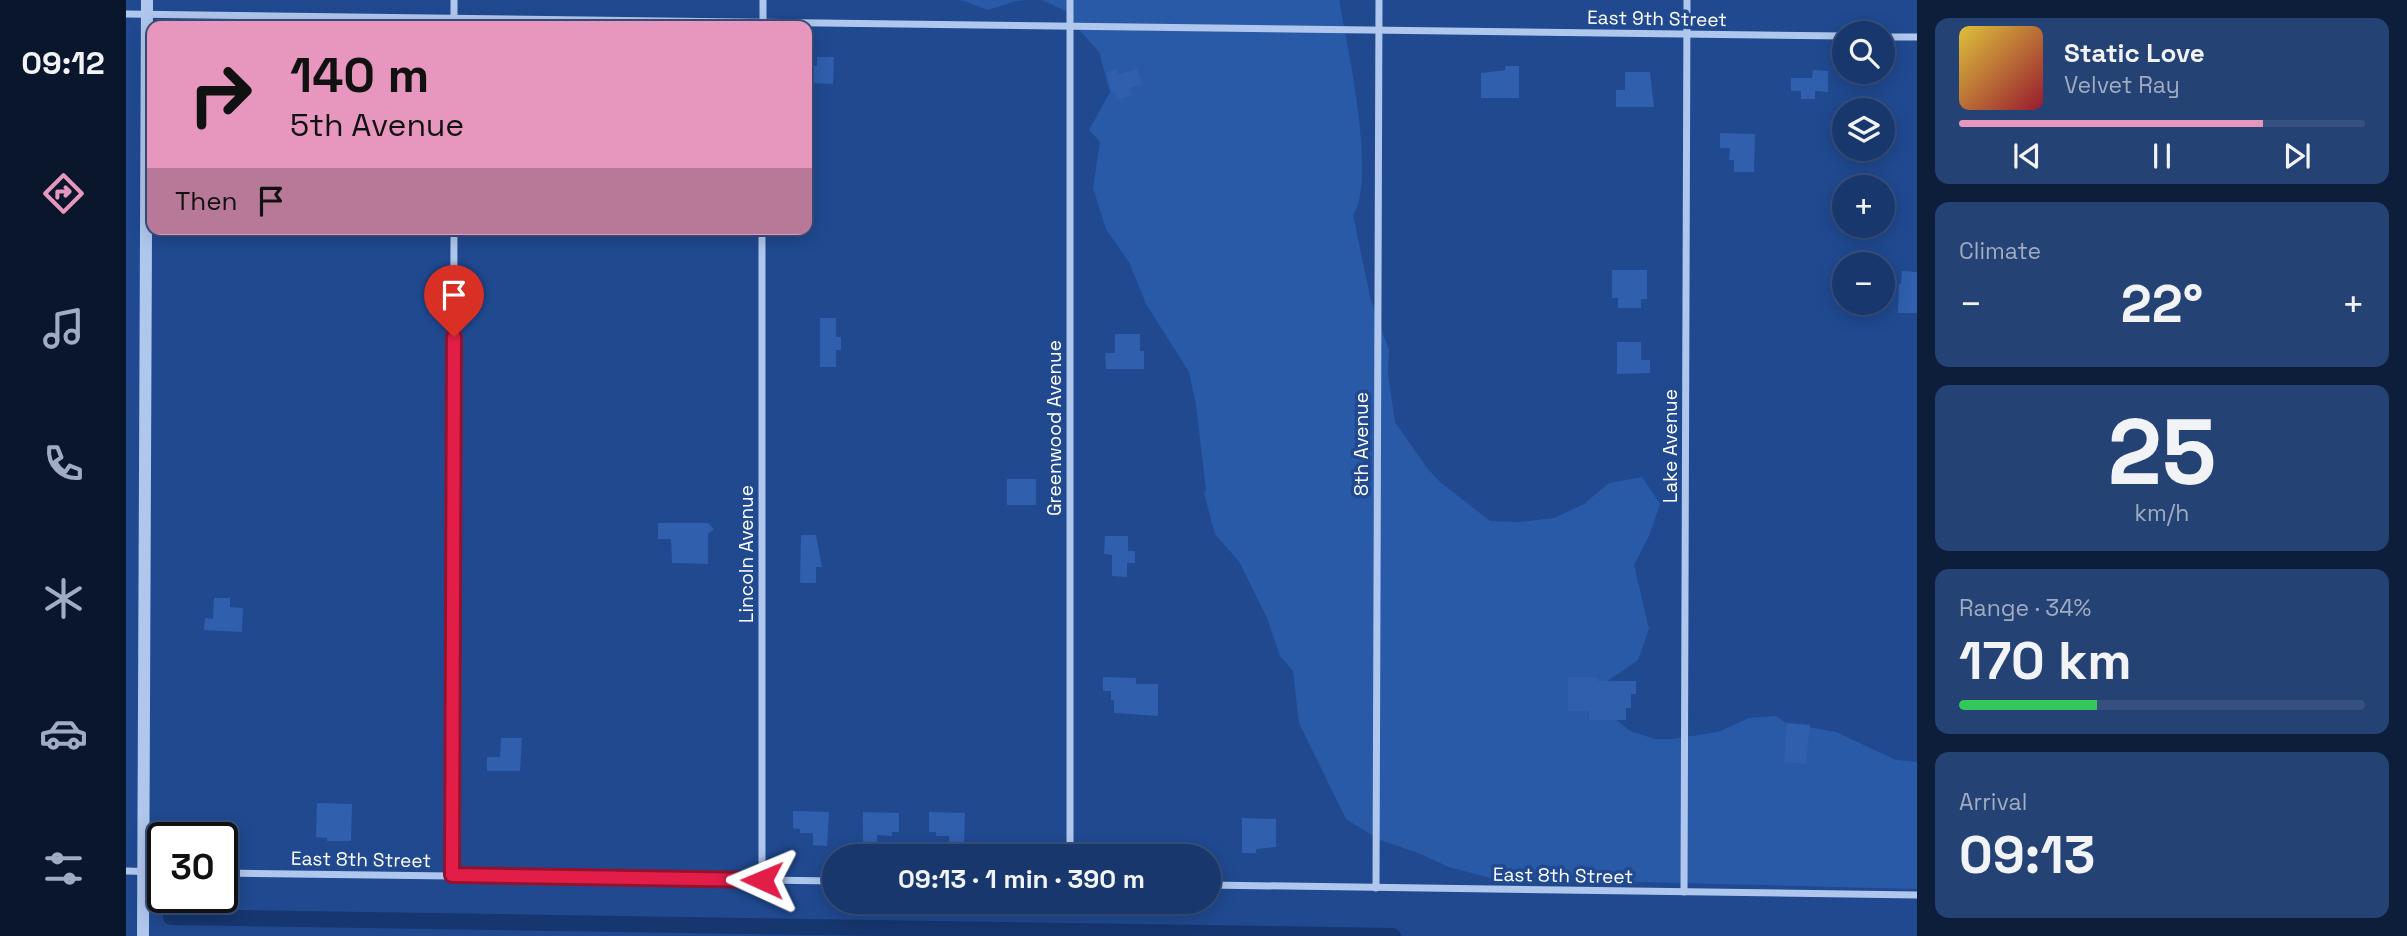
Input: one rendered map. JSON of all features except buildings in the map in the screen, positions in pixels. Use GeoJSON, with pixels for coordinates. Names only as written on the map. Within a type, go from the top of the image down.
{"type":"FeatureCollection","features":[{"type":"Feature","properties":{"kind":"street"},"geometry":{"type":"LineString","coordinates":[[143,936],[147,0]]}},
{"type":"Feature","properties":{"kind":"street"},"geometry":{"type":"LineString","coordinates":[[454,0],[454,21]]}},
{"type":"Feature","properties":{"kind":"street"},"geometry":{"type":"LineString","coordinates":[[763,0],[763,21]]}},
{"type":"Feature","properties":{"kind":"street","name":"Greenwood Avenue"},"geometry":{"type":"LineString","coordinates":[[1070,0],[1070,844]]}},
{"type":"Feature","properties":{"kind":"street","name":"8th Avenue"},"geometry":{"type":"LineString","coordinates":[[1376,888],[1379,0]]}},
{"type":"Feature","properties":{"kind":"street","name":"Lake Avenue"},"geometry":{"type":"LineString","coordinates":[[1684,892],[1687,0]]}},
{"type":"Feature","properties":{"kind":"street","name":"East 9th Street"},"geometry":{"type":"LineString","coordinates":[[126,14],[416,21]]}},
{"type":"Feature","properties":{"kind":"street","name":"East 9th Street"},"geometry":{"type":"LineString","coordinates":[[812,24],[1832,36]]}},
{"type":"Feature","properties":{"kind":"street"},"geometry":{"type":"LineString","coordinates":[[1895,37],[1917,37]]}},
{"type":"Feature","properties":{"kind":"street"},"geometry":{"type":"LineString","coordinates":[[452,875],[454,235]]}},
{"type":"Feature","properties":{"kind":"street","name":"Lincoln Avenue"},"geometry":{"type":"LineString","coordinates":[[762,235],[762,880]]}},
{"type":"Feature","properties":{"kind":"street"},"geometry":{"type":"LineString","coordinates":[[126,871],[145,872]]}},
{"type":"Feature","properties":{"kind":"street","name":"East 8th Street"},"geometry":{"type":"LineString","coordinates":[[238,873],[822,881]]}},
{"type":"Feature","properties":{"kind":"street","name":"East 8th Street"},"geometry":{"type":"LineString","coordinates":[[1221,886],[1917,895]]}},
{"type":"Feature","properties":{"kind":"shaded area"},"geometry":{"type":"Polygon","coordinates":[[[961,0],[1028,0],[988,10],[961,0]]]}},
{"type":"Feature","properties":{"kind":"shaded area"},"geometry":{"type":"Polygon","coordinates":[[[1042,0],[1339,0],[1361,143],[1360,197],[1353,215],[1371,301],[1389,350],[1388,374],[1395,422],[1440,482],[1490,521],[1520,522],[1554,518],[1584,504],[1609,483],[1642,477],[1660,504],[1649,536],[1634,565],[1649,629],[1638,660],[1603,684],[1614,718],[1630,731],[1655,739],[1672,739],[1718,732],[1749,718],[1776,716],[1786,723],[1836,732],[1896,760],[1917,762],[1917,889],[1490,878],[1449,867],[1380,840],[1346,819],[1299,723],[1293,671],[1280,656],[1267,618],[1240,563],[1215,534],[1204,493],[1206,490],[1196,405],[1189,372],[1146,304],[1129,262],[1106,229],[1093,188],[1100,142],[1089,130],[1110,92],[1099,52],[1076,26],[1068,12],[1042,0]]]}},
{"type":"Feature","properties":{"kind":"waterway"},"geometry":{"type":"LineString","coordinates":[[171,917],[1393,936]]}},
{"type":"Feature","properties":{"kind":"route"},"geometry":{"type":"LineString","coordinates":[[454,337],[452,875],[762,880]]}}]}
